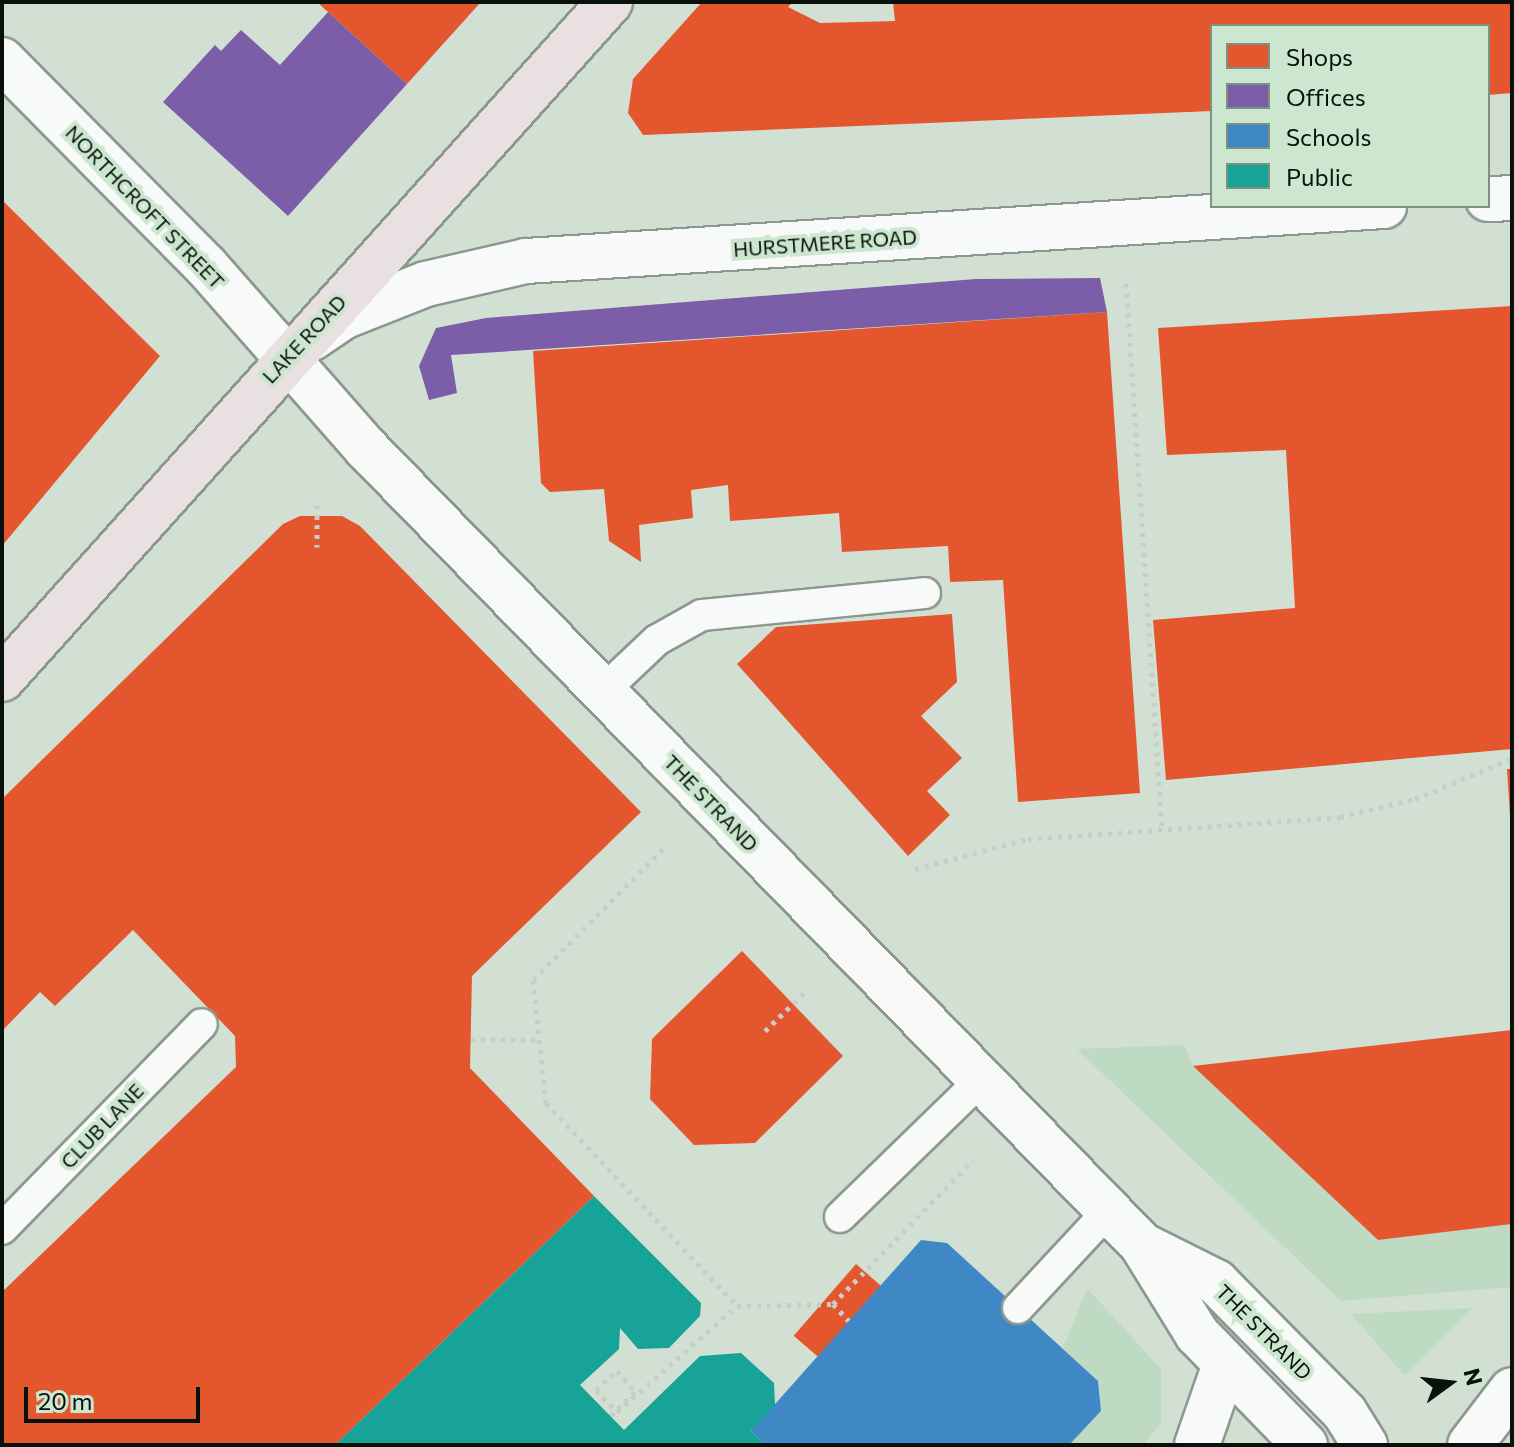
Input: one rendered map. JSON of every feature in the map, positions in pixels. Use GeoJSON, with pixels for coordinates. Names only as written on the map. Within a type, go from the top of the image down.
{"type":"FeatureCollection","features":[{"type":"Feature","properties":{"kind":"main road","name":"LAKE ROAD"},"geometry":{"type":"LineString","coordinates":[[2,679],[287,355],[610,2]]}},
{"type":"Feature","properties":{"kind":"street","name":"NORTHCROFT STREET"},"geometry":{"type":"LineString","coordinates":[[2,60],[287,355]]}},
{"type":"Feature","properties":{"kind":"street"},"geometry":{"type":"LineString","coordinates":[[1490,199],[1512,198]]}},
{"type":"Feature","properties":{"kind":"street","name":"HURSTMERE ROAD"},"geometry":{"type":"LineString","coordinates":[[287,355],[345,316],[466,270],[526,261],[1353,208]]}},
{"type":"Feature","properties":{"kind":"street","name":"THE STRAND"},"geometry":{"type":"LineString","coordinates":[[287,355],[366,448],[1142,1245],[1174,1303],[1224,1367],[1305,1445]]}},
{"type":"Feature","properties":{"kind":"street","name":"THE STRAND"},"geometry":{"type":"LineString","coordinates":[[1142,1245],[1216,1282],[1345,1413],[1365,1445]]}},
{"type":"Feature","properties":{"kind":"street"},"geometry":{"type":"LineString","coordinates":[[1197,1445],[1224,1367]]}},
{"type":"Feature","properties":{"kind":"street"},"geometry":{"type":"LineString","coordinates":[[1470,1445],[1512,1390]]}},
{"type":"Feature","properties":{"kind":"lane"},"geometry":{"type":"LineString","coordinates":[[603,691],[657,640],[702,615],[925,593]]}},
{"type":"Feature","properties":{"kind":"lane","name":"CLUB LANE"},"geometry":{"type":"LineString","coordinates":[[2,1229],[202,1024]]}},
{"type":"Feature","properties":{"kind":"lane"},"geometry":{"type":"LineString","coordinates":[[840,1217],[981,1080]]}},
{"type":"Feature","properties":{"kind":"lane"},"geometry":{"type":"LineString","coordinates":[[1018,1308],[1109,1210]]}},
{"type":"Feature","properties":{"kind":"path"},"geometry":{"type":"LineString","coordinates":[[1126,283],[1162,830]]}},
{"type":"Feature","properties":{"kind":"path"},"geometry":{"type":"LineString","coordinates":[[317,505],[317,547]]}},
{"type":"Feature","properties":{"kind":"path"},"geometry":{"type":"LineString","coordinates":[[915,869],[1028,839],[1340,817],[1415,799],[1512,758]]}},
{"type":"Feature","properties":{"kind":"path"},"geometry":{"type":"LineString","coordinates":[[663,849],[533,980],[546,1103],[737,1306]]}},
{"type":"Feature","properties":{"kind":"path"},"geometry":{"type":"LineString","coordinates":[[765,1031],[806,991]]}},
{"type":"Feature","properties":{"kind":"path"},"geometry":{"type":"LineString","coordinates":[[471,1039],[539,1040]]}},
{"type":"Feature","properties":{"kind":"path"},"geometry":{"type":"LineString","coordinates":[[610,1416],[635,1392],[617,1371],[596,1390],[617,1412],[737,1306],[833,1304],[973,1160]]}},
{"type":"Feature","properties":{"kind":"path"},"geometry":{"type":"LineString","coordinates":[[833,1304],[849,1321]]}},
{"type":"Feature","properties":{"kind":"green space"},"geometry":{"type":"Polygon","coordinates":[[[1184,1045],[1193,1066],[1378,1240],[1512,1224],[1512,1287],[1341,1301],[1077,1049],[1184,1045]]]}},
{"type":"Feature","properties":{"kind":"green space"},"geometry":{"type":"Polygon","coordinates":[[[1087,1288],[1161,1369],[1161,1423],[1143,1445],[1069,1445],[1101,1411],[1098,1381],[1063,1348],[1087,1288]]]}},
{"type":"Feature","properties":{"kind":"green space"},"geometry":{"type":"Polygon","coordinates":[[[1473,1308],[1405,1376],[1351,1314],[1473,1308]]]}},
{"type":"Feature","properties":{"kind":"building: Shops"},"geometry":{"type":"Polygon","coordinates":[[[317,2],[481,2],[407,84],[317,2]]]}},
{"type":"Feature","properties":{"kind":"building: Shops"},"geometry":{"type":"Polygon","coordinates":[[[702,2],[793,2],[788,7],[820,23],[895,21],[893,2],[1512,2],[1512,93],[1490,95],[1490,24],[1210,24],[1210,111],[643,135],[628,113],[633,79],[702,2]]]}},
{"type":"Feature","properties":{"kind":"building: Shops"},"geometry":{"type":"Polygon","coordinates":[[[2,200],[160,356],[2,546],[2,200]]]}},
{"type":"Feature","properties":{"kind":"building: Shops"},"geometry":{"type":"Polygon","coordinates":[[[1512,306],[1512,749],[1166,780],[1153,620],[1295,608],[1286,450],[1167,455],[1158,328],[1512,306]]]}},
{"type":"Feature","properties":{"kind":"building: Shops"},"geometry":{"type":"Polygon","coordinates":[[[1107,312],[1140,793],[1018,802],[1003,580],[950,582],[948,546],[842,552],[839,513],[730,521],[728,485],[691,490],[693,518],[639,525],[641,562],[609,541],[604,489],[550,492],[541,483],[533,351],[1107,312]]]}},
{"type":"Feature","properties":{"kind":"building: Shops"},"geometry":{"type":"Polygon","coordinates":[[[300,516],[342,516],[360,526],[641,812],[472,976],[470,1068],[594,1196],[335,1445],[2,1445],[2,1292],[236,1067],[235,1036],[133,930],[55,1006],[40,992],[2,1031],[2,799],[283,524],[300,516]]]}},
{"type":"Feature","properties":{"kind":"building: Shops"},"geometry":{"type":"Polygon","coordinates":[[[952,614],[957,682],[921,716],[962,758],[927,791],[950,815],[908,856],[737,664],[776,627],[952,614]]]}},
{"type":"Feature","properties":{"kind":"building: Shops"},"geometry":{"type":"Polygon","coordinates":[[[1507,769],[1512,769],[1512,816],[1510,816],[1507,769]]]}},
{"type":"Feature","properties":{"kind":"building: Shops"},"geometry":{"type":"Polygon","coordinates":[[[742,951],[843,1056],[755,1143],[694,1145],[650,1099],[652,1039],[742,951]]]}},
{"type":"Feature","properties":{"kind":"building: Shops"},"geometry":{"type":"Polygon","coordinates":[[[1512,1030],[1512,1224],[1378,1240],[1193,1066],[1512,1030]]]}},
{"type":"Feature","properties":{"kind":"building: Shops"},"geometry":{"type":"Polygon","coordinates":[[[856,1264],[881,1286],[819,1357],[794,1336],[856,1264]]]}},
{"type":"Feature","properties":{"kind":"building: Offices"},"geometry":{"type":"Polygon","coordinates":[[[328,12],[407,84],[288,216],[163,102],[215,45],[221,51],[241,30],[280,65],[328,12]]]}},
{"type":"Feature","properties":{"kind":"building: Offices"},"geometry":{"type":"Polygon","coordinates":[[[1100,278],[1107,312],[451,355],[457,393],[429,400],[419,366],[436,328],[486,318],[976,279],[1100,278]]]}},
{"type":"Feature","properties":{"kind":"building: Schools"},"geometry":{"type":"Polygon","coordinates":[[[921,1240],[947,1243],[1098,1381],[1101,1411],[1069,1445],[766,1445],[751,1431],[921,1240]]]}},
{"type":"Feature","properties":{"kind":"building: Public"},"geometry":{"type":"Polygon","coordinates":[[[594,1196],[701,1303],[700,1316],[669,1348],[638,1349],[620,1328],[619,1349],[580,1385],[624,1430],[700,1356],[741,1353],[774,1383],[775,1405],[751,1431],[766,1445],[335,1445],[594,1196]]]}}]}
